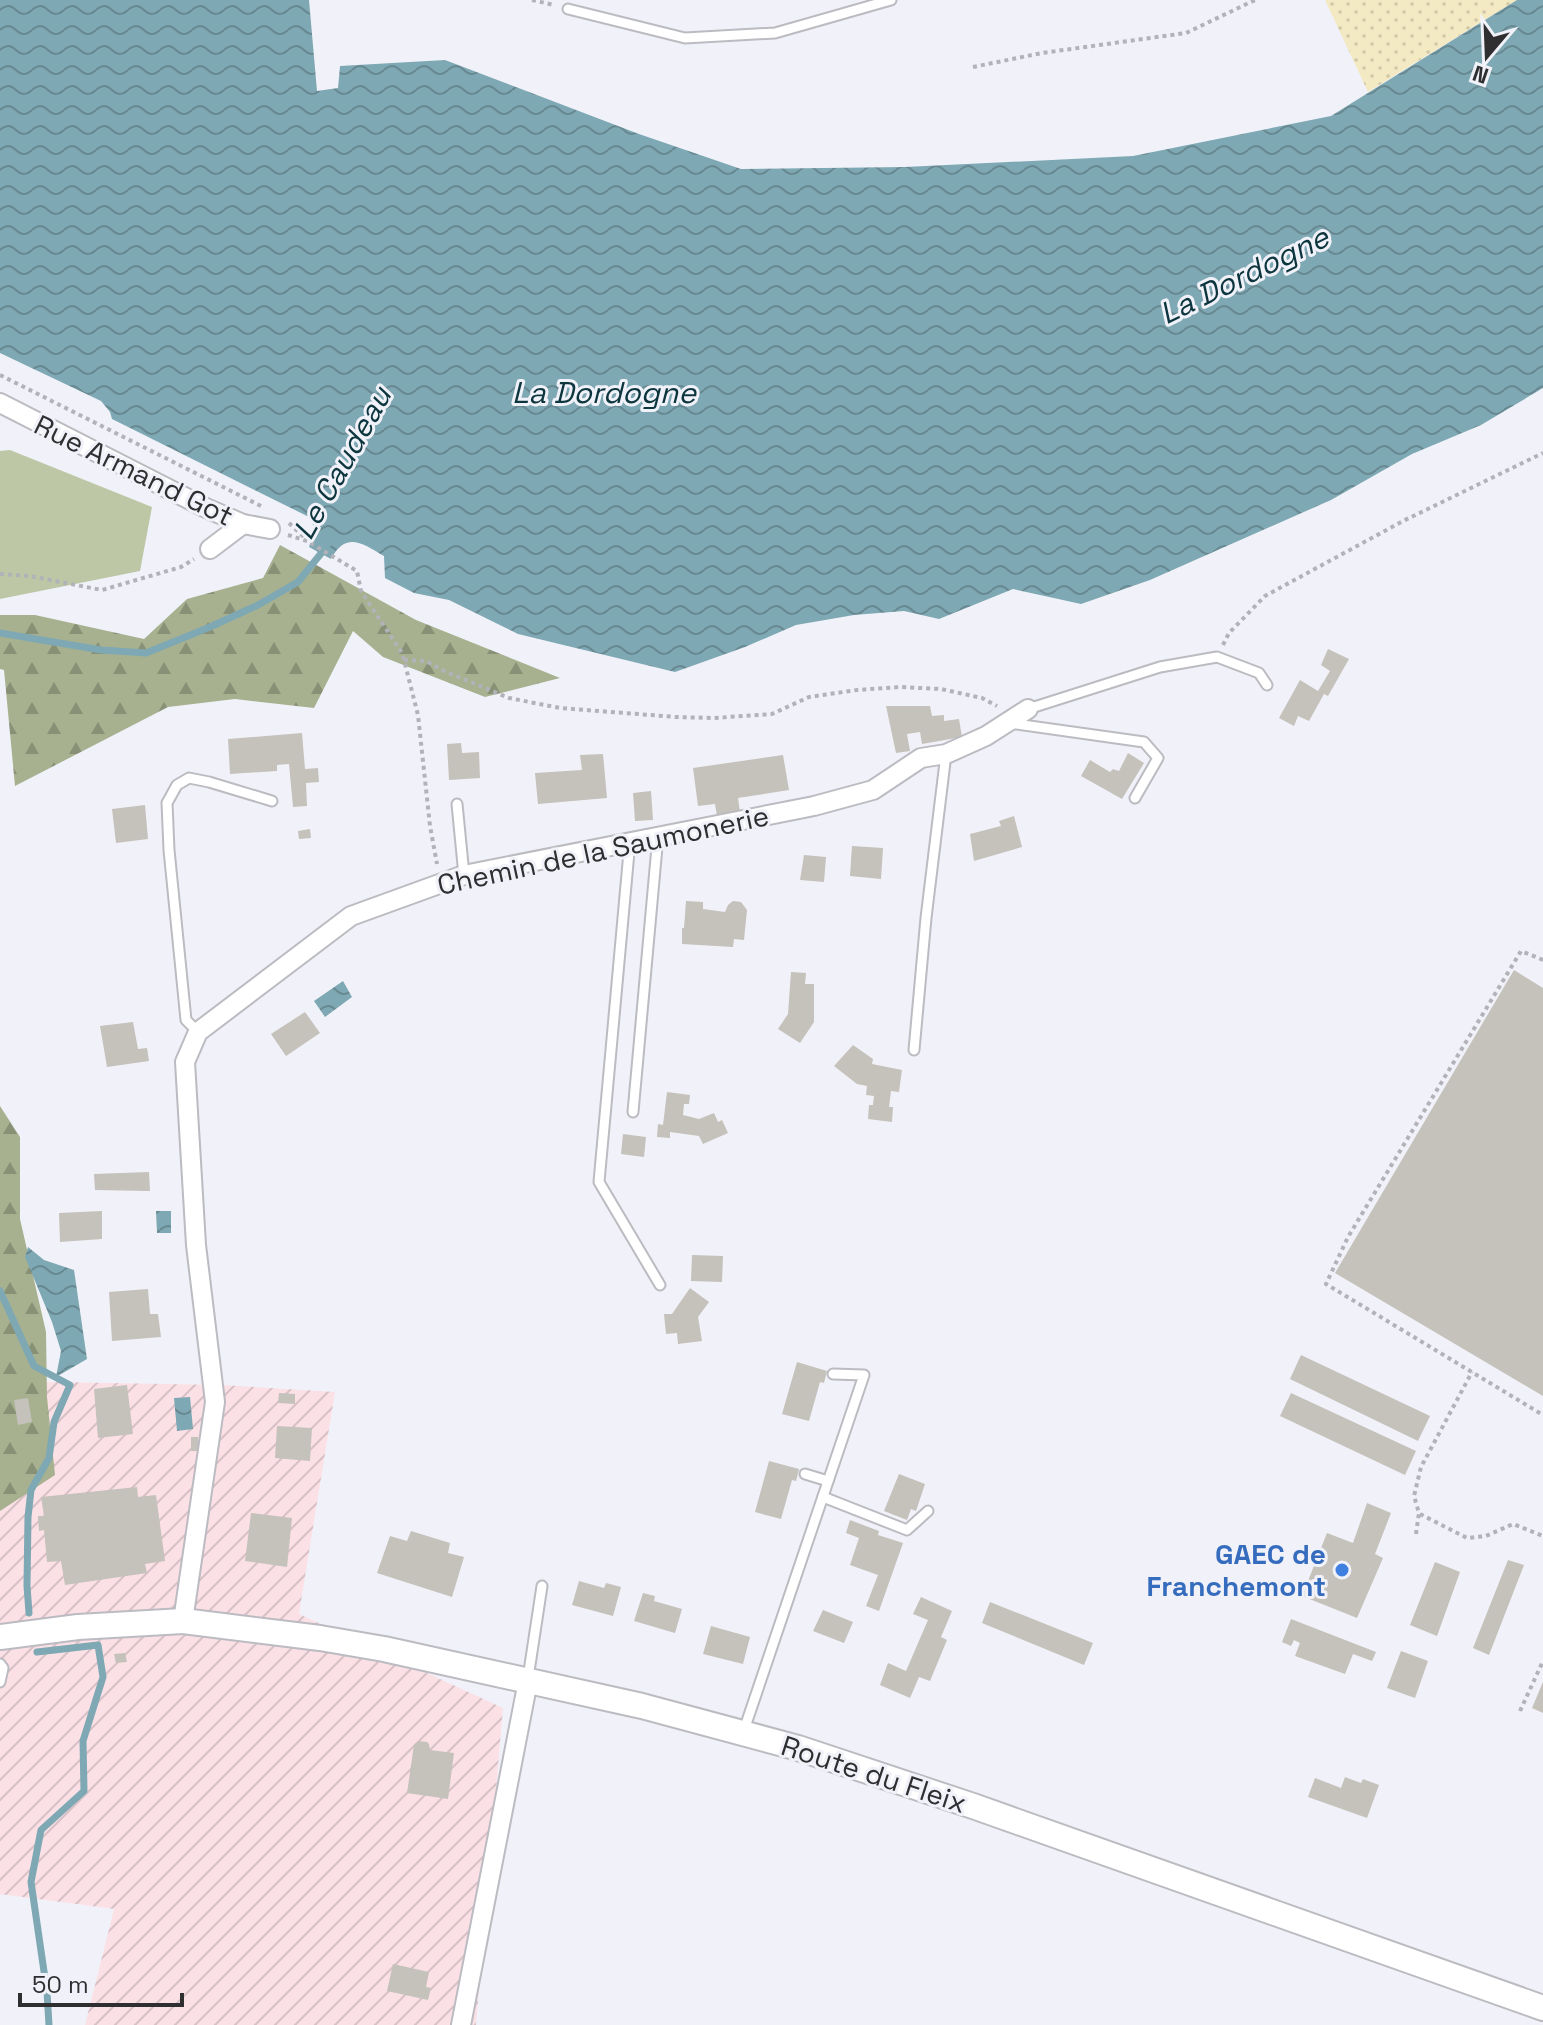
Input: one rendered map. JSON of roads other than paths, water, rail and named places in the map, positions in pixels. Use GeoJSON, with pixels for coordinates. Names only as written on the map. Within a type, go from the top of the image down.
{"type":"FeatureCollection","features":[{"type":"Feature","properties":{"kind":"main road","name":"Route du Fleix"},"geometry":{"type":"LineString","coordinates":[[0,1637],[78,1627],[183,1621],[384,1649],[642,1706],[798,1748],[973,1806],[1543,2008]]}},
{"type":"Feature","properties":{"kind":"street","name":"Rue Armand Got"},"geometry":{"type":"LineString","coordinates":[[0,403],[206,508],[243,524],[276,523]]}},
{"type":"Feature","properties":{"kind":"street"},"geometry":{"type":"LineString","coordinates":[[210,549],[243,524]]}},
{"type":"Feature","properties":{"kind":"street","name":"Chemin de la Saumonerie"},"geometry":{"type":"LineString","coordinates":[[198,1032],[351,916],[464,875],[814,806],[873,790],[921,758],[946,754],[986,736],[1017,716]]}},
{"type":"Feature","properties":{"kind":"street"},"geometry":{"type":"LineString","coordinates":[[183,1621],[215,1402],[196,1245],[185,1062],[198,1032]]}},
{"type":"Feature","properties":{"kind":"street"},"geometry":{"type":"LineString","coordinates":[[461,2025],[528,1681]]}},
{"type":"Feature","properties":{"kind":"lane"},"geometry":{"type":"LineString","coordinates":[[568,9],[685,38],[775,33],[891,0]]}},
{"type":"Feature","properties":{"kind":"lane"},"geometry":{"type":"LineString","coordinates":[[1017,716],[1160,667],[1217,657],[1259,673],[1267,685]]}},
{"type":"Feature","properties":{"kind":"lane"},"geometry":{"type":"LineString","coordinates":[[1017,716],[1144,742],[1158,758],[1135,798]]}},
{"type":"Feature","properties":{"kind":"lane"},"geometry":{"type":"LineString","coordinates":[[914,1050],[946,754]]}},
{"type":"Feature","properties":{"kind":"lane"},"geometry":{"type":"LineString","coordinates":[[198,1032],[186,1020],[167,803],[177,785],[189,778],[272,801]]}},
{"type":"Feature","properties":{"kind":"lane"},"geometry":{"type":"LineString","coordinates":[[457,804],[464,875]]}},
{"type":"Feature","properties":{"kind":"lane"},"geometry":{"type":"LineString","coordinates":[[633,1112],[658,836]]}},
{"type":"Feature","properties":{"kind":"lane"},"geometry":{"type":"LineString","coordinates":[[630,841],[599,1182],[660,1285]]}},
{"type":"Feature","properties":{"kind":"lane"},"geometry":{"type":"LineString","coordinates":[[743,1734],[864,1375],[833,1374]]}},
{"type":"Feature","properties":{"kind":"lane"},"geometry":{"type":"LineString","coordinates":[[805,1474],[828,1481]]}},
{"type":"Feature","properties":{"kind":"lane"},"geometry":{"type":"LineString","coordinates":[[823,1497],[907,1530],[928,1511]]}},
{"type":"Feature","properties":{"kind":"lane"},"geometry":{"type":"LineString","coordinates":[[528,1681],[542,1586]]}},
{"type":"Feature","properties":{"kind":"lane"},"geometry":{"type":"LineString","coordinates":[[0,1664],[3,1668],[0,1682]]}},
{"type":"Feature","properties":{"kind":"water","name":"La Dordogne"},"geometry":{"type":"Polygon","coordinates":[[[0,0],[309,0],[317,91],[338,88],[340,66],[445,60],[639,134],[741,169],[905,167],[1133,156],[1331,116],[1517,0],[1543,0],[1543,388],[1481,425],[1412,454],[1331,500],[1150,580],[1081,604],[1013,589],[939,619],[904,611],[854,615],[796,625],[675,672],[518,634],[449,600],[414,593],[385,578],[384,556],[362,544],[349,542],[337,550],[331,559],[309,547],[314,528],[309,517],[112,419],[101,401],[0,353],[0,0]]]}},
{"type":"Feature","properties":{"kind":"water"},"geometry":{"type":"Polygon","coordinates":[[[343,981],[352,997],[325,1017],[314,1001],[343,981]]]}},
{"type":"Feature","properties":{"kind":"water"},"geometry":{"type":"Polygon","coordinates":[[[156,1211],[171,1211],[171,1233],[157,1233],[156,1211]]]}},
{"type":"Feature","properties":{"kind":"water"},"geometry":{"type":"Polygon","coordinates":[[[28,1247],[44,1260],[74,1270],[87,1359],[56,1377],[61,1351],[25,1257],[28,1247]]]}},
{"type":"Feature","properties":{"kind":"water"},"geometry":{"type":"Polygon","coordinates":[[[190,1397],[193,1429],[177,1431],[174,1398],[190,1397]]]}},
{"type":"Feature","properties":{"kind":"waterway","name":"Le Caudeau"},"geometry":{"type":"LineString","coordinates":[[0,633],[101,650],[146,653],[258,605],[298,582],[327,546]]}},
{"type":"Feature","properties":{"kind":"waterway"},"geometry":{"type":"LineString","coordinates":[[0,1291],[34,1366],[70,1385],[54,1422],[49,1458],[31,1490],[28,1517],[29,1613]]}},
{"type":"Feature","properties":{"kind":"waterway"},"geometry":{"type":"LineString","coordinates":[[37,1652],[98,1645],[103,1677],[83,1741],[84,1791],[41,1830],[31,1882],[49,2025]]}},
{"type":"Feature","properties":{"kind":"place","name":"GAEC de Franchemont"},"geometry":{"type":"Point","coordinates":[1342,1570]}}]}
